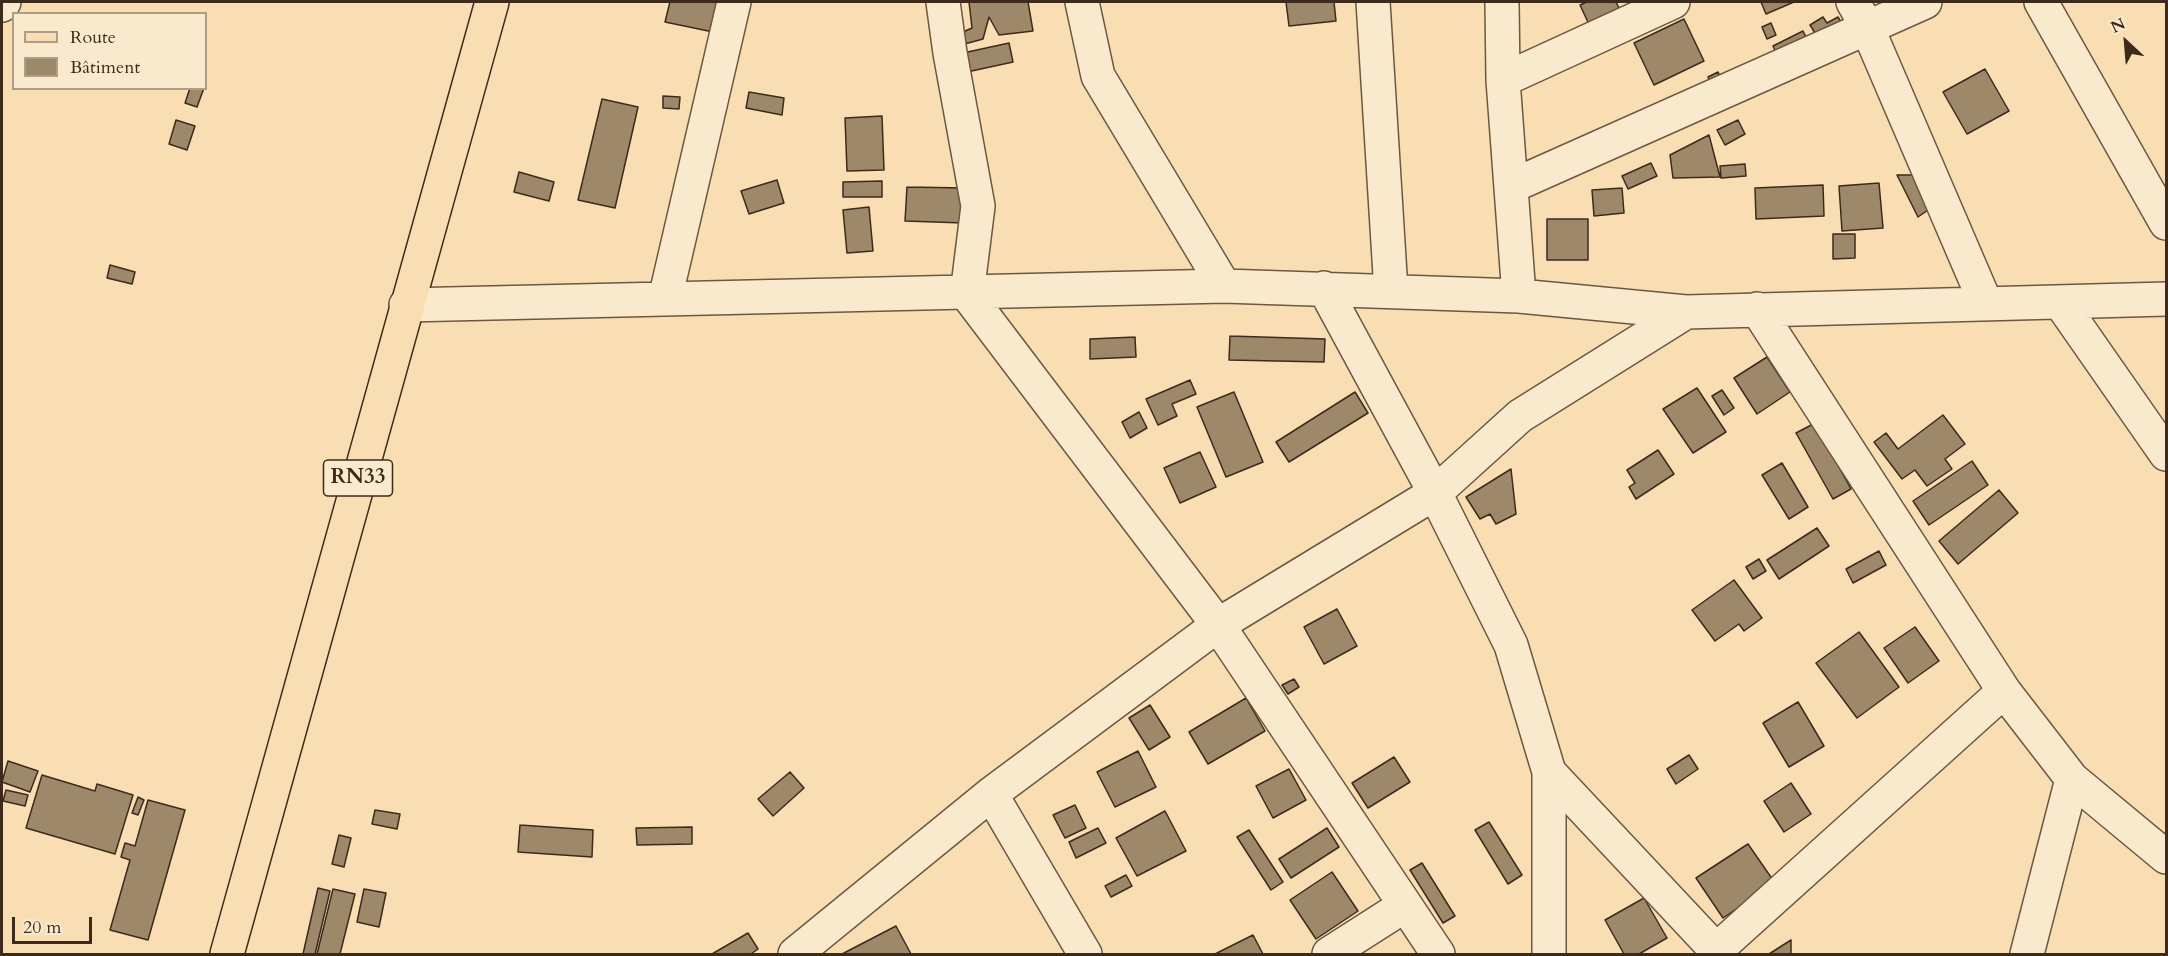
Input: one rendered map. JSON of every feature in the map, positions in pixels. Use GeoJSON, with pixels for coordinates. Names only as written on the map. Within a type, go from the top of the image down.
{"type":"FeatureCollection","features":[{"type":"Feature","properties":{"kind":"main road","name":"RN33"},"geometry":{"type":"LineString","coordinates":[[226,954],[492,2]]}},
{"type":"Feature","properties":{"kind":"street"},"geometry":{"type":"LineString","coordinates":[[665,299],[734,2]]}},
{"type":"Feature","properties":{"kind":"street"},"geometry":{"type":"LineString","coordinates":[[944,2],[950,53],[978,206],[966,294],[1218,625],[1438,954]]}},
{"type":"Feature","properties":{"kind":"street"},"geometry":{"type":"LineString","coordinates":[[1082,2],[1098,76],[1224,286]]}},
{"type":"Feature","properties":{"kind":"street"},"geometry":{"type":"LineString","coordinates":[[1373,2],[1391,291]]}},
{"type":"Feature","properties":{"kind":"street"},"geometry":{"type":"LineString","coordinates":[[1502,2],[1503,80],[1519,296]]}},
{"type":"Feature","properties":{"kind":"street"},"geometry":{"type":"LineString","coordinates":[[1503,80],[1673,2]]}},
{"type":"Feature","properties":{"kind":"street"},"geometry":{"type":"LineString","coordinates":[[1512,186],[1860,14],[1925,2]]}},
{"type":"Feature","properties":{"kind":"street"},"geometry":{"type":"LineString","coordinates":[[2041,2],[2166,223]]}},
{"type":"Feature","properties":{"kind":"street"},"geometry":{"type":"LineString","coordinates":[[1860,14],[1986,304]]}},
{"type":"Feature","properties":{"kind":"street"},"geometry":{"type":"LineString","coordinates":[[406,305],[966,294],[1224,286],[1519,296],[1686,312],[2166,298]]}},
{"type":"Feature","properties":{"kind":"street"},"geometry":{"type":"LineString","coordinates":[[1324,288],[1435,493],[1511,645],[1550,772],[1549,954]]}},
{"type":"Feature","properties":{"kind":"street"},"geometry":{"type":"LineString","coordinates":[[2060,302],[2166,454]]}},
{"type":"Feature","properties":{"kind":"street"},"geometry":{"type":"LineString","coordinates":[[1757,309],[2004,691],[2072,779],[2166,857]]}},
{"type":"Feature","properties":{"kind":"street"},"geometry":{"type":"LineString","coordinates":[[795,954],[991,794],[1218,625],[1435,493],[1520,416],[1686,312]]}},
{"type":"Feature","properties":{"kind":"street"},"geometry":{"type":"LineString","coordinates":[[1550,772],[1714,953],[2004,691]]}},
{"type":"Feature","properties":{"kind":"street"},"geometry":{"type":"LineString","coordinates":[[2027,954],[2072,779]]}},
{"type":"Feature","properties":{"kind":"street"},"geometry":{"type":"LineString","coordinates":[[991,794],[1085,954]]}},
{"type":"Feature","properties":{"kind":"street"},"geometry":{"type":"LineString","coordinates":[[1329,954],[1404,906]]}},
{"type":"Feature","properties":{"kind":"building"},"geometry":{"type":"Polygon","coordinates":[[[670,2],[725,2],[718,33],[665,22],[670,2]]]}},
{"type":"Feature","properties":{"kind":"building"},"geometry":{"type":"Polygon","coordinates":[[[969,2],[1028,2],[1033,31],[999,35],[989,17],[983,39],[961,45],[956,35],[972,28],[969,2]]]}},
{"type":"Feature","properties":{"kind":"building"},"geometry":{"type":"Polygon","coordinates":[[[1286,2],[1334,2],[1336,21],[1289,26],[1286,2]]]}},
{"type":"Feature","properties":{"kind":"building"},"geometry":{"type":"Polygon","coordinates":[[[1587,2],[1616,2],[1623,16],[1592,31],[1580,5],[1587,2]]]}},
{"type":"Feature","properties":{"kind":"building"},"geometry":{"type":"Polygon","coordinates":[[[1761,2],[1794,2],[1766,14],[1761,2]]]}},
{"type":"Feature","properties":{"kind":"building"},"geometry":{"type":"Polygon","coordinates":[[[1823,17],[1827,23],[1838,17],[1844,27],[1820,41],[1810,25],[1823,17]]]}},
{"type":"Feature","properties":{"kind":"building"},"geometry":{"type":"Polygon","coordinates":[[[1684,19],[1704,61],[1654,85],[1634,43],[1684,19]]]}},
{"type":"Feature","properties":{"kind":"building"},"geometry":{"type":"Polygon","coordinates":[[[1771,23],[1776,35],[1767,39],[1762,27],[1771,23]]]}},
{"type":"Feature","properties":{"kind":"building"},"geometry":{"type":"Polygon","coordinates":[[[1803,31],[1810,45],[1779,60],[1773,46],[1803,31]]]}},
{"type":"Feature","properties":{"kind":"building"},"geometry":{"type":"Polygon","coordinates":[[[1009,43],[1013,62],[967,72],[963,53],[1009,43]]]}},
{"type":"Feature","properties":{"kind":"building"},"geometry":{"type":"Polygon","coordinates":[[[1985,69],[2009,111],[1967,134],[1943,92],[1985,69]]]}},
{"type":"Feature","properties":{"kind":"building"},"geometry":{"type":"Polygon","coordinates":[[[1718,72],[1723,82],[1712,87],[1708,77],[1718,72]]]}},
{"type":"Feature","properties":{"kind":"building"},"geometry":{"type":"Polygon","coordinates":[[[189,90],[203,90],[197,107],[185,103],[189,90]]]}},
{"type":"Feature","properties":{"kind":"building"},"geometry":{"type":"Polygon","coordinates":[[[749,92],[784,98],[782,115],[746,108],[749,92]]]}},
{"type":"Feature","properties":{"kind":"building"},"geometry":{"type":"Polygon","coordinates":[[[663,96],[680,97],[679,109],[663,108],[663,96]]]}},
{"type":"Feature","properties":{"kind":"building"},"geometry":{"type":"Polygon","coordinates":[[[602,99],[638,107],[615,208],[578,200],[602,99]]]}},
{"type":"Feature","properties":{"kind":"building"},"geometry":{"type":"Polygon","coordinates":[[[882,116],[884,170],[847,171],[845,118],[882,116]]]}},
{"type":"Feature","properties":{"kind":"building"},"geometry":{"type":"Polygon","coordinates":[[[176,120],[195,126],[187,150],[169,144],[176,120]]]}},
{"type":"Feature","properties":{"kind":"building"},"geometry":{"type":"Polygon","coordinates":[[[1738,120],[1745,134],[1725,145],[1717,130],[1738,120]]]}},
{"type":"Feature","properties":{"kind":"building"},"geometry":{"type":"Polygon","coordinates":[[[1709,135],[1720,177],[1673,178],[1670,155],[1709,135]]]}},
{"type":"Feature","properties":{"kind":"building"},"geometry":{"type":"Polygon","coordinates":[[[1651,163],[1657,176],[1628,189],[1622,176],[1651,163]]]}},
{"type":"Feature","properties":{"kind":"building"},"geometry":{"type":"Polygon","coordinates":[[[1745,164],[1746,176],[1721,178],[1720,166],[1745,164]]]}},
{"type":"Feature","properties":{"kind":"building"},"geometry":{"type":"Polygon","coordinates":[[[519,172],[554,182],[549,201],[514,192],[519,172]]]}},
{"type":"Feature","properties":{"kind":"building"},"geometry":{"type":"Polygon","coordinates":[[[1897,175],[1913,175],[1931,208],[1918,217],[1897,175]]]}},
{"type":"Feature","properties":{"kind":"building"},"geometry":{"type":"Polygon","coordinates":[[[777,180],[784,203],[749,214],[741,191],[777,180]]]}},
{"type":"Feature","properties":{"kind":"building"},"geometry":{"type":"Polygon","coordinates":[[[882,181],[882,197],[843,197],[843,182],[882,181]]]}},
{"type":"Feature","properties":{"kind":"building"},"geometry":{"type":"Polygon","coordinates":[[[1879,183],[1883,228],[1842,231],[1839,186],[1879,183]]]}},
{"type":"Feature","properties":{"kind":"building"},"geometry":{"type":"Polygon","coordinates":[[[1823,185],[1824,216],[1756,219],[1755,188],[1823,185]]]}},
{"type":"Feature","properties":{"kind":"building"},"geometry":{"type":"Polygon","coordinates":[[[907,187],[965,188],[964,223],[905,221],[907,187]]]}},
{"type":"Feature","properties":{"kind":"building"},"geometry":{"type":"Polygon","coordinates":[[[1622,188],[1624,213],[1594,216],[1592,190],[1622,188]]]}},
{"type":"Feature","properties":{"kind":"building"},"geometry":{"type":"Polygon","coordinates":[[[869,207],[873,251],[847,253],[843,210],[869,207]]]}},
{"type":"Feature","properties":{"kind":"building"},"geometry":{"type":"Polygon","coordinates":[[[1547,219],[1588,219],[1588,260],[1547,260],[1547,219]]]}},
{"type":"Feature","properties":{"kind":"building"},"geometry":{"type":"Polygon","coordinates":[[[1833,234],[1855,234],[1855,258],[1833,259],[1833,234]]]}},
{"type":"Feature","properties":{"kind":"building"},"geometry":{"type":"Polygon","coordinates":[[[110,265],[135,272],[132,284],[107,278],[110,265]]]}},
{"type":"Feature","properties":{"kind":"building"},"geometry":{"type":"Polygon","coordinates":[[[1230,336],[1325,339],[1324,362],[1229,360],[1230,336]]]}},
{"type":"Feature","properties":{"kind":"building"},"geometry":{"type":"Polygon","coordinates":[[[1135,337],[1136,357],[1090,359],[1090,339],[1135,337]]]}},
{"type":"Feature","properties":{"kind":"building"},"geometry":{"type":"Polygon","coordinates":[[[1767,357],[1790,392],[1757,414],[1734,378],[1767,357]]]}},
{"type":"Feature","properties":{"kind":"building"},"geometry":{"type":"Polygon","coordinates":[[[1190,380],[1196,394],[1172,404],[1177,416],[1158,425],[1146,399],[1190,380]]]}},
{"type":"Feature","properties":{"kind":"building"},"geometry":{"type":"Polygon","coordinates":[[[1697,388],[1726,432],[1693,453],[1663,409],[1697,388]]]}},
{"type":"Feature","properties":{"kind":"building"},"geometry":{"type":"Polygon","coordinates":[[[1722,390],[1734,408],[1724,415],[1712,396],[1722,390]]]}},
{"type":"Feature","properties":{"kind":"building"},"geometry":{"type":"Polygon","coordinates":[[[1234,392],[1263,462],[1226,477],[1197,407],[1234,392]]]}},
{"type":"Feature","properties":{"kind":"building"},"geometry":{"type":"Polygon","coordinates":[[[1355,392],[1368,413],[1289,462],[1276,442],[1355,392]]]}},
{"type":"Feature","properties":{"kind":"building"},"geometry":{"type":"Polygon","coordinates":[[[1139,412],[1147,428],[1130,438],[1122,422],[1139,412]]]}},
{"type":"Feature","properties":{"kind":"building"},"geometry":{"type":"Polygon","coordinates":[[[1943,415],[1965,444],[1945,459],[1952,469],[1927,486],[1915,470],[1902,479],[1874,442],[1886,433],[1898,449],[1943,415]]]}},
{"type":"Feature","properties":{"kind":"building"},"geometry":{"type":"Polygon","coordinates":[[[1815,423],[1851,489],[1833,499],[1796,433],[1815,423]]]}},
{"type":"Feature","properties":{"kind":"building"},"geometry":{"type":"Polygon","coordinates":[[[1658,450],[1674,474],[1636,499],[1629,487],[1635,483],[1627,470],[1658,450]]]}},
{"type":"Feature","properties":{"kind":"building"},"geometry":{"type":"Polygon","coordinates":[[[1200,452],[1216,487],[1180,503],[1164,468],[1200,452]]]}},
{"type":"Feature","properties":{"kind":"building"},"geometry":{"type":"Polygon","coordinates":[[[1972,461],[1988,485],[1929,525],[1913,501],[1972,461]]]}},
{"type":"Feature","properties":{"kind":"building"},"geometry":{"type":"Polygon","coordinates":[[[1782,463],[1808,507],[1789,519],[1762,475],[1782,463]]]}},
{"type":"Feature","properties":{"kind":"building"},"geometry":{"type":"Polygon","coordinates":[[[1511,469],[1516,514],[1496,524],[1490,514],[1480,519],[1466,497],[1511,469]]]}},
{"type":"Feature","properties":{"kind":"building"},"geometry":{"type":"Polygon","coordinates":[[[1999,490],[2018,513],[1958,564],[1939,541],[1999,490]]]}},
{"type":"Feature","properties":{"kind":"building"},"geometry":{"type":"Polygon","coordinates":[[[1817,528],[1829,546],[1779,579],[1767,560],[1817,528]]]}},
{"type":"Feature","properties":{"kind":"building"},"geometry":{"type":"Polygon","coordinates":[[[1879,551],[1886,565],[1853,583],[1846,569],[1879,551]]]}},
{"type":"Feature","properties":{"kind":"building"},"geometry":{"type":"Polygon","coordinates":[[[1759,559],[1766,571],[1753,579],[1746,567],[1759,559]]]}},
{"type":"Feature","properties":{"kind":"building"},"geometry":{"type":"Polygon","coordinates":[[[1734,580],[1762,618],[1744,631],[1739,624],[1715,641],[1692,610],[1734,580]]]}},
{"type":"Feature","properties":{"kind":"building"},"geometry":{"type":"Polygon","coordinates":[[[1337,609],[1357,646],[1324,664],[1304,627],[1337,609]]]}},
{"type":"Feature","properties":{"kind":"building"},"geometry":{"type":"Polygon","coordinates":[[[1915,627],[1939,661],[1908,683],[1884,648],[1915,627]]]}},
{"type":"Feature","properties":{"kind":"building"},"geometry":{"type":"Polygon","coordinates":[[[1859,632],[1899,687],[1857,718],[1816,663],[1859,632]]]}},
{"type":"Feature","properties":{"kind":"building"},"geometry":{"type":"Polygon","coordinates":[[[1294,679],[1299,687],[1288,694],[1282,685],[1294,679]]]}},
{"type":"Feature","properties":{"kind":"building"},"geometry":{"type":"Polygon","coordinates":[[[1246,698],[1265,731],[1208,764],[1189,732],[1246,698]]]}},
{"type":"Feature","properties":{"kind":"building"},"geometry":{"type":"Polygon","coordinates":[[[1798,702],[1824,746],[1789,767],[1763,723],[1798,702]]]}},
{"type":"Feature","properties":{"kind":"building"},"geometry":{"type":"Polygon","coordinates":[[[1150,705],[1170,737],[1149,750],[1129,718],[1150,705]]]}},
{"type":"Feature","properties":{"kind":"building"},"geometry":{"type":"Polygon","coordinates":[[[1138,751],[1156,787],[1115,807],[1097,772],[1138,751]]]}},
{"type":"Feature","properties":{"kind":"building"},"geometry":{"type":"Polygon","coordinates":[[[1689,755],[1698,769],[1676,784],[1667,769],[1689,755]]]}},
{"type":"Feature","properties":{"kind":"building"},"geometry":{"type":"Polygon","coordinates":[[[1394,757],[1410,782],[1368,808],[1352,783],[1394,757]]]}},
{"type":"Feature","properties":{"kind":"building"},"geometry":{"type":"Polygon","coordinates":[[[8,761],[38,771],[30,792],[2,782],[8,761]]]}},
{"type":"Feature","properties":{"kind":"building"},"geometry":{"type":"Polygon","coordinates":[[[1289,769],[1306,800],[1273,818],[1256,786],[1289,769]]]}},
{"type":"Feature","properties":{"kind":"building"},"geometry":{"type":"Polygon","coordinates":[[[790,772],[804,788],[773,816],[758,799],[790,772]]]}},
{"type":"Feature","properties":{"kind":"building"},"geometry":{"type":"Polygon","coordinates":[[[42,775],[95,791],[97,784],[133,795],[115,854],[26,828],[42,775]]]}},
{"type":"Feature","properties":{"kind":"building"},"geometry":{"type":"Polygon","coordinates":[[[1791,783],[1811,814],[1784,832],[1764,801],[1791,783]]]}},
{"type":"Feature","properties":{"kind":"building"},"geometry":{"type":"Polygon","coordinates":[[[6,790],[28,795],[25,806],[3,801],[6,790]]]}},
{"type":"Feature","properties":{"kind":"building"},"geometry":{"type":"Polygon","coordinates":[[[138,797],[144,800],[138,815],[132,813],[138,797]]]}},
{"type":"Feature","properties":{"kind":"building"},"geometry":{"type":"Polygon","coordinates":[[[148,800],[185,810],[148,940],[110,930],[130,860],[121,857],[125,843],[135,846],[148,800]]]}},
{"type":"Feature","properties":{"kind":"building"},"geometry":{"type":"Polygon","coordinates":[[[1075,805],[1086,828],[1065,838],[1053,815],[1075,805]]]}},
{"type":"Feature","properties":{"kind":"building"},"geometry":{"type":"Polygon","coordinates":[[[375,810],[400,814],[397,829],[372,824],[375,810]]]}},
{"type":"Feature","properties":{"kind":"building"},"geometry":{"type":"Polygon","coordinates":[[[1165,811],[1186,851],[1137,876],[1116,838],[1165,811]]]}},
{"type":"Feature","properties":{"kind":"building"},"geometry":{"type":"Polygon","coordinates":[[[1489,822],[1522,875],[1508,884],[1475,830],[1489,822]]]}},
{"type":"Feature","properties":{"kind":"building"},"geometry":{"type":"Polygon","coordinates":[[[520,825],[593,830],[592,857],[518,852],[520,825]]]}},
{"type":"Feature","properties":{"kind":"building"},"geometry":{"type":"Polygon","coordinates":[[[692,827],[692,844],[637,845],[636,828],[692,827]]]}},
{"type":"Feature","properties":{"kind":"building"},"geometry":{"type":"Polygon","coordinates":[[[1098,828],[1106,843],[1076,858],[1069,842],[1098,828]]]}},
{"type":"Feature","properties":{"kind":"building"},"geometry":{"type":"Polygon","coordinates":[[[1327,828],[1339,847],[1291,878],[1279,859],[1327,828]]]}},
{"type":"Feature","properties":{"kind":"building"},"geometry":{"type":"Polygon","coordinates":[[[1249,830],[1283,882],[1271,890],[1237,837],[1249,830]]]}},
{"type":"Feature","properties":{"kind":"building"},"geometry":{"type":"Polygon","coordinates":[[[339,835],[351,838],[344,867],[332,864],[339,835]]]}},
{"type":"Feature","properties":{"kind":"building"},"geometry":{"type":"Polygon","coordinates":[[[1748,844],[1775,883],[1723,918],[1696,878],[1748,844]]]}},
{"type":"Feature","properties":{"kind":"building"},"geometry":{"type":"Polygon","coordinates":[[[1422,863],[1455,916],[1443,923],[1410,870],[1422,863]]]}},
{"type":"Feature","properties":{"kind":"building"},"geometry":{"type":"Polygon","coordinates":[[[1332,872],[1358,911],[1316,939],[1290,900],[1332,872]]]}},
{"type":"Feature","properties":{"kind":"building"},"geometry":{"type":"Polygon","coordinates":[[[1126,875],[1132,886],[1111,897],[1105,886],[1126,875]]]}},
{"type":"Feature","properties":{"kind":"building"},"geometry":{"type":"Polygon","coordinates":[[[318,888],[330,891],[315,954],[303,954],[318,888]]]}},
{"type":"Feature","properties":{"kind":"building"},"geometry":{"type":"Polygon","coordinates":[[[333,889],[355,894],[340,954],[317,954],[333,889]]]}},
{"type":"Feature","properties":{"kind":"building"},"geometry":{"type":"Polygon","coordinates":[[[364,889],[386,893],[379,927],[357,922],[364,889]]]}},
{"type":"Feature","properties":{"kind":"building"},"geometry":{"type":"Polygon","coordinates":[[[1644,898],[1667,938],[1639,954],[1624,954],[1605,920],[1644,898]]]}},
{"type":"Feature","properties":{"kind":"building"},"geometry":{"type":"Polygon","coordinates":[[[896,926],[911,954],[842,954],[896,926]]]}},
{"type":"Feature","properties":{"kind":"building"},"geometry":{"type":"Polygon","coordinates":[[[748,933],[758,949],[751,954],[712,954],[748,933]]]}},
{"type":"Feature","properties":{"kind":"building"},"geometry":{"type":"Polygon","coordinates":[[[1253,935],[1263,954],[1215,954],[1253,935]]]}},
{"type":"Feature","properties":{"kind":"building"},"geometry":{"type":"Polygon","coordinates":[[[1791,940],[1791,954],[1769,954],[1791,940]]]}}]}
